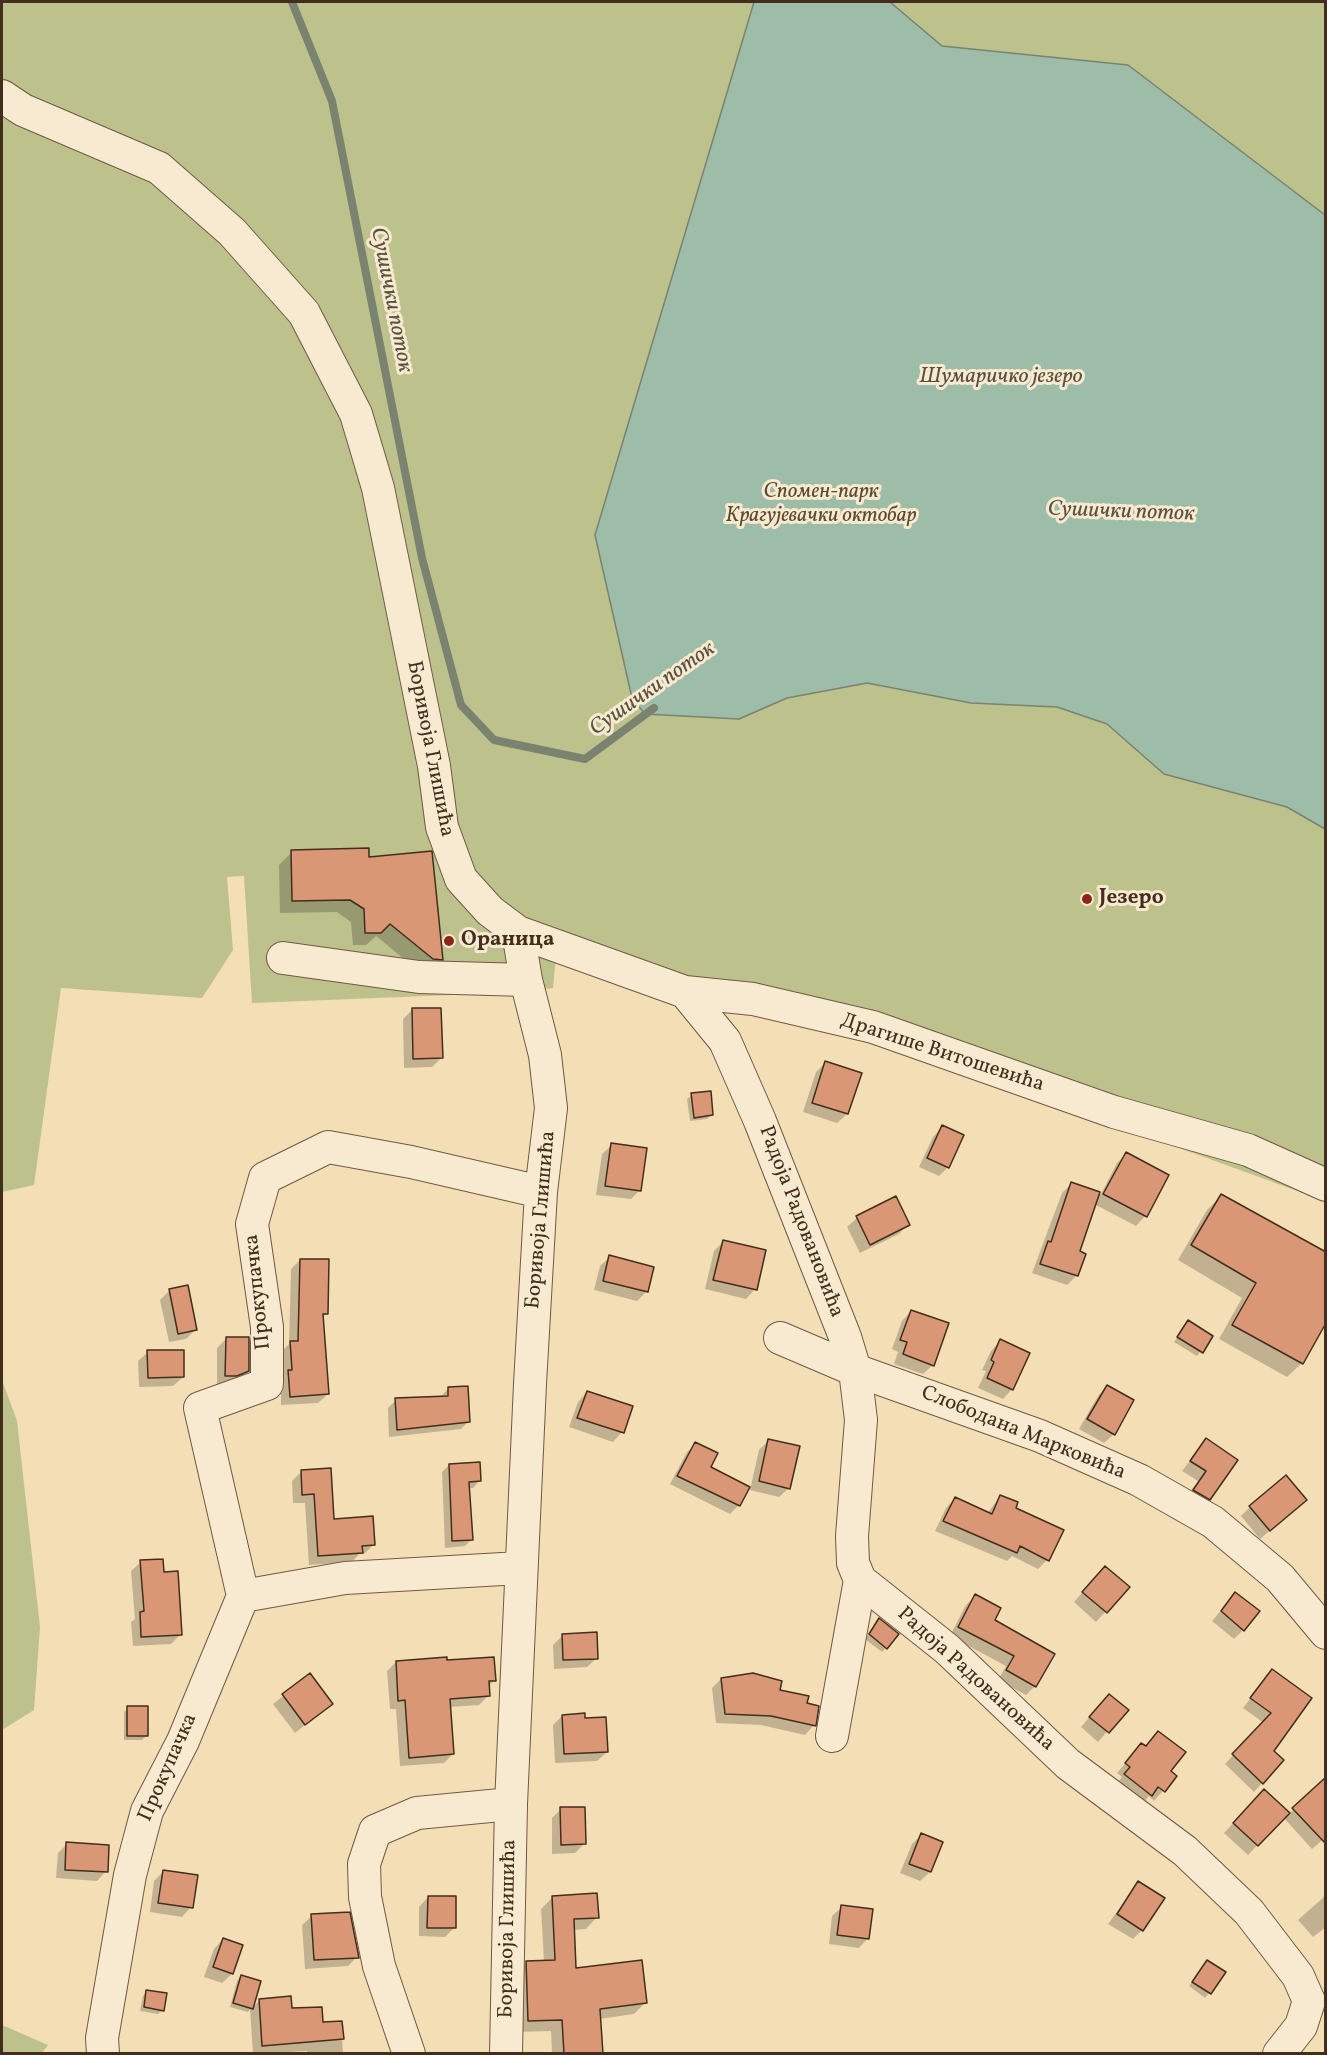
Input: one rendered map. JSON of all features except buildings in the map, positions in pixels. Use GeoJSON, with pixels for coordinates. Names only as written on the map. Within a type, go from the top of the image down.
{"type":"FeatureCollection","features":[{"type":"Feature","properties":{"kind":"street","name":"Боривоја Глишића"},"geometry":{"type":"LineString","coordinates":[[2,96],[23,110],[159,168],[232,232],[304,313],[356,414],[378,488],[434,766],[442,827],[460,879],[490,911],[518,932],[526,980],[545,1055],[551,1108],[541,1192],[520,1568],[511,1804],[506,2054]]}},
{"type":"Feature","properties":{"kind":"street","name":"Драгише Витошевића"},"geometry":{"type":"LineString","coordinates":[[518,932],[685,992],[753,999],[873,1027],[1114,1112],[1248,1149],[1326,1185]]}},
{"type":"Feature","properties":{"kind":"street"},"geometry":{"type":"LineString","coordinates":[[283,958],[419,977],[526,980]]}},
{"type":"Feature","properties":{"kind":"street","name":"Радоја Радовановића"},"geometry":{"type":"LineString","coordinates":[[685,992],[725,1041],[765,1132],[845,1337],[855,1370],[861,1420],[852,1536],[853,1563],[861,1580],[947,1648],[1068,1764],[1185,1851],[1249,1912],[1298,1976],[1309,2001],[1301,2026],[1279,2054]]}},
{"type":"Feature","properties":{"kind":"street","name":"Прокупачка"},"geometry":{"type":"LineString","coordinates":[[103,2054],[102,2038],[130,1875],[147,1811],[183,1741],[243,1596],[200,1408],[267,1384],[267,1327],[252,1224],[265,1178],[328,1147],[411,1162],[541,1192]]}},
{"type":"Feature","properties":{"kind":"street","name":"Слободана Марковића"},"geometry":{"type":"LineString","coordinates":[[780,1338],[855,1370],[1040,1436],[1139,1480],[1213,1522],[1280,1578],[1326,1633]]}},
{"type":"Feature","properties":{"kind":"street"},"geometry":{"type":"LineString","coordinates":[[243,1596],[345,1578],[520,1568]]}},
{"type":"Feature","properties":{"kind":"street"},"geometry":{"type":"LineString","coordinates":[[832,1736],[861,1580]]}},
{"type":"Feature","properties":{"kind":"street"},"geometry":{"type":"LineString","coordinates":[[409,2054],[379,1966],[365,1897],[364,1864],[375,1831],[417,1813],[511,1804]]}},
{"type":"Feature","properties":{"kind":"green space","name":"Спомен-парк Крагујевачки октобар"},"geometry":{"type":"Polygon","coordinates":[[[2,2],[1325,2],[1325,1201],[899,1046],[556,957],[553,988],[525,992],[252,1003],[244,876],[227,877],[233,950],[202,998],[61,988],[34,1185],[2,1192],[2,2]]]}},
{"type":"Feature","properties":{"kind":"green space"},"geometry":{"type":"Polygon","coordinates":[[[2,1380],[17,1421],[40,1627],[34,1710],[2,1730],[2,1380]]]}},
{"type":"Feature","properties":{"kind":"green space"},"geometry":{"type":"Polygon","coordinates":[[[2,2025],[48,2045],[42,2053],[2,2053],[2,2025]]]}},
{"type":"Feature","properties":{"kind":"water","name":"Шумаричко језеро"},"geometry":{"type":"Polygon","coordinates":[[[754,2],[890,2],[942,46],[1128,65],[1325,215],[1325,829],[1287,807],[1164,774],[1107,724],[1057,707],[971,703],[867,683],[787,698],[739,719],[645,714],[632,698],[595,535],[754,2]]]}},
{"type":"Feature","properties":{"kind":"waterway","name":"Сушички поток"},"geometry":{"type":"LineString","coordinates":[[292,2],[332,101],[422,558],[461,705],[494,740],[585,759],[654,708]]}},
{"type":"Feature","properties":{"kind":"place","name":"Језеро"},"geometry":{"type":"Point","coordinates":[1087,899]}},
{"type":"Feature","properties":{"kind":"place","name":"Ораница"},"geometry":{"type":"Point","coordinates":[449,941]}}]}
